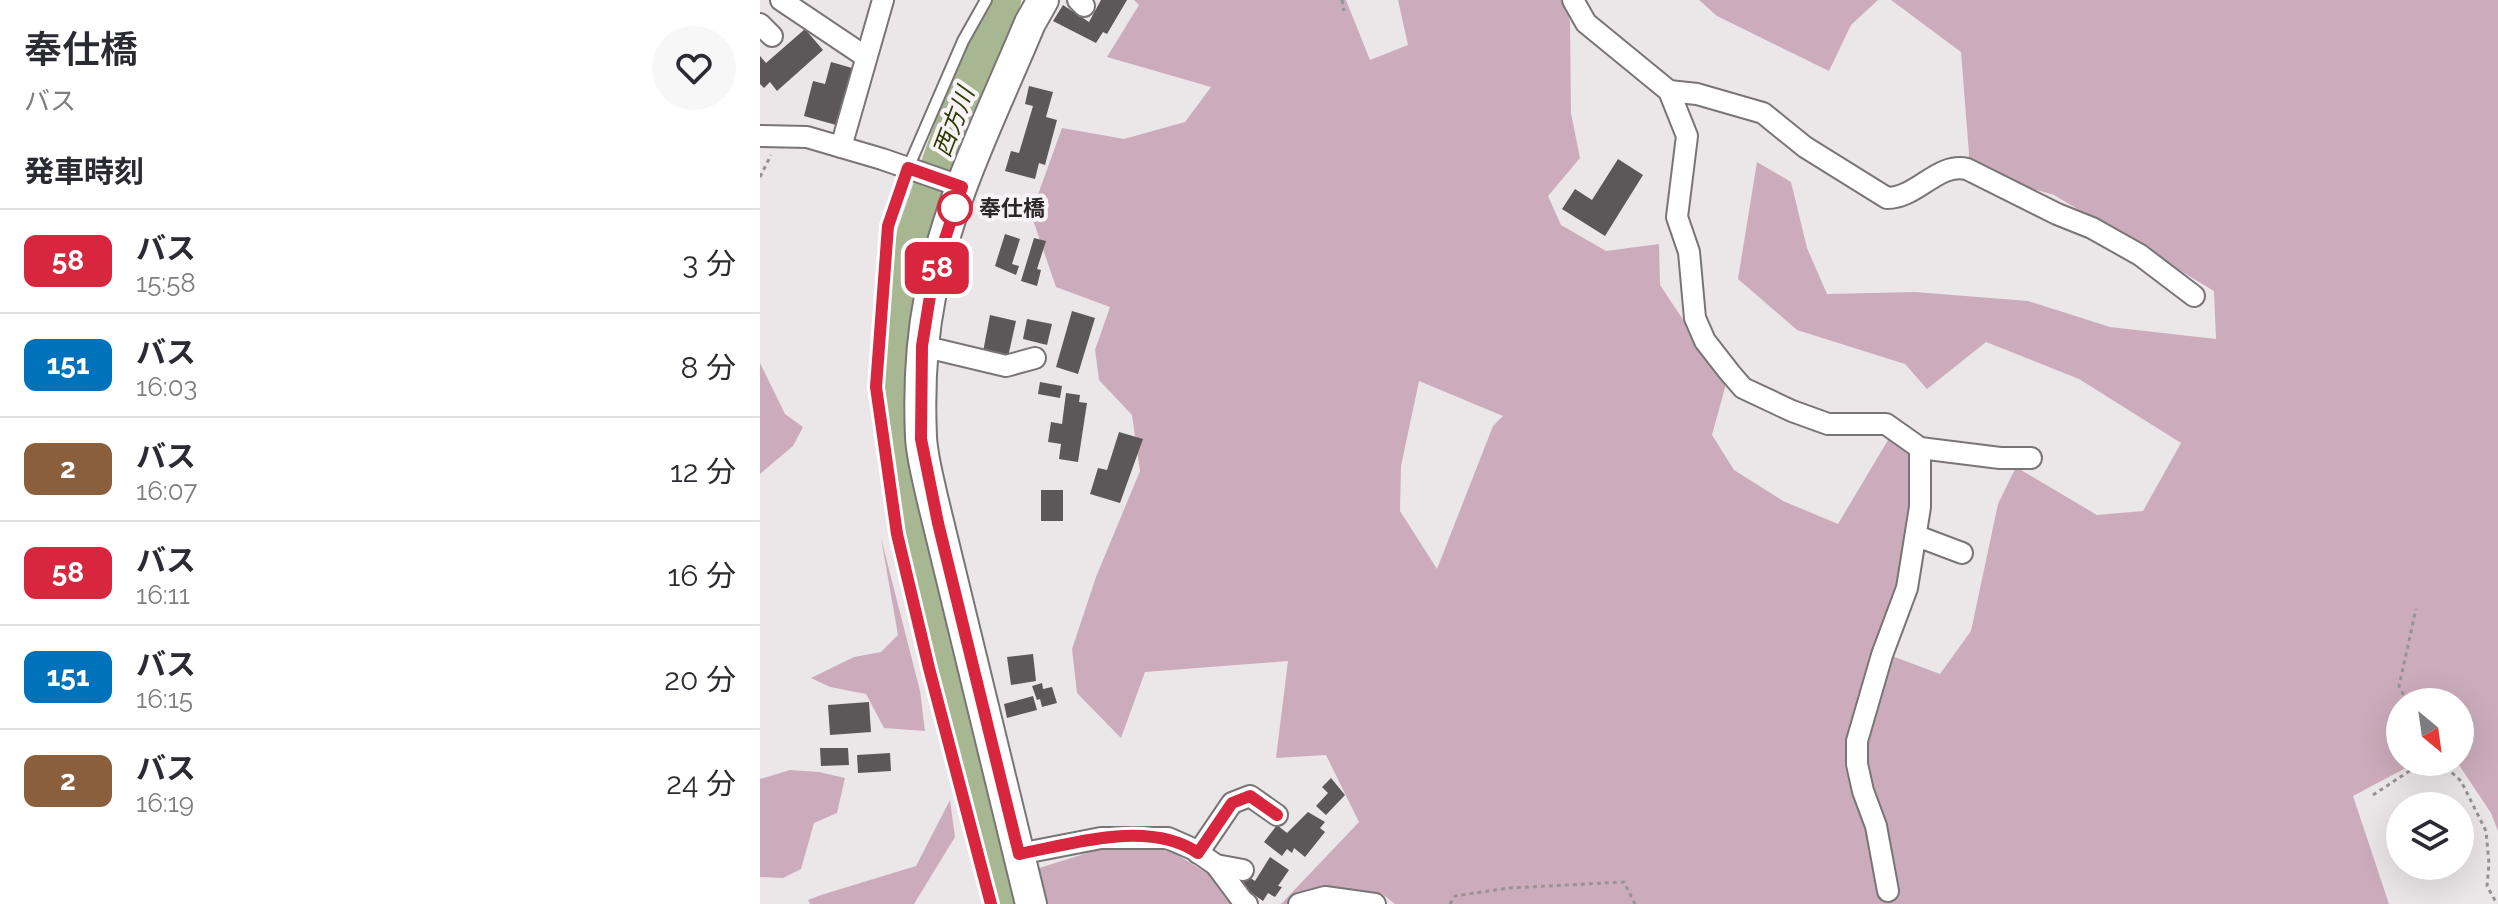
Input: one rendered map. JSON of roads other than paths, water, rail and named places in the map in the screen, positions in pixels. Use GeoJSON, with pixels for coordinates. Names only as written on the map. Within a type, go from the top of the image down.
{"type":"FeatureCollection","features":[{"type":"Feature","properties":{"kind":"street"},"geometry":{"type":"LineString","coordinates":[[781,0],[866,57]]}},
{"type":"Feature","properties":{"kind":"street"},"geometry":{"type":"LineString","coordinates":[[841,147],[883,0]]}},
{"type":"Feature","properties":{"kind":"street"},"geometry":{"type":"LineString","coordinates":[[1031,904],[932,497],[921,439],[922,346],[930,296],[957,185],[1043,0]]}},
{"type":"Feature","properties":{"kind":"street"},"geometry":{"type":"LineString","coordinates":[[1573,0],[1586,23],[1669,91],[1687,136],[1677,217],[1689,252],[1695,318],[1705,341],[1743,388],[1828,424],[1886,424],[1920,448],[2000,458],[2031,458]]}},
{"type":"Feature","properties":{"kind":"street"},"geometry":{"type":"LineString","coordinates":[[1669,91],[1697,94],[1763,113],[1805,147],[1887,198],[1900,198],[1953,167],[1967,169],[2044,208],[2092,228],[2140,255],[2194,296]]}},
{"type":"Feature","properties":{"kind":"street"},"geometry":{"type":"LineString","coordinates":[[770,137],[807,137],[957,185]]}},
{"type":"Feature","properties":{"kind":"street"},"geometry":{"type":"LineString","coordinates":[[922,346],[1006,366],[1035,358]]}},
{"type":"Feature","properties":{"kind":"street"},"geometry":{"type":"LineString","coordinates":[[1888,891],[1876,826],[1857,764],[1857,741],[1882,655],[1907,588],[1920,507],[1920,448]]}},
{"type":"Feature","properties":{"kind":"street"},"geometry":{"type":"LineString","coordinates":[[1917,536],[1962,553]]}},
{"type":"Feature","properties":{"kind":"street"},"geometry":{"type":"LineString","coordinates":[[1198,853],[1232,803],[1250,796],[1277,815]]}},
{"type":"Feature","properties":{"kind":"street"},"geometry":{"type":"LineString","coordinates":[[1019,854],[1101,838],[1168,838],[1216,865],[1247,904]]}},
{"type":"Feature","properties":{"kind":"street"},"geometry":{"type":"LineString","coordinates":[[1216,865],[1243,870]]}},
{"type":"Feature","properties":{"kind":"street"},"geometry":{"type":"LineString","coordinates":[[1299,904],[1325,897],[1375,904]]}},
{"type":"Feature","properties":{"kind":"lane"},"geometry":{"type":"LineString","coordinates":[[986,0],[963,41],[888,226],[876,387],[897,534],[991,904]]}},
{"type":"Feature","properties":{"kind":"waterway","name":"西方川"},"geometry":{"type":"LineString","coordinates":[[1005,0],[954,116],[913,233],[898,327],[894,380],[900,470],[924,601],[1010,904]]}},
{"type":"Feature","properties":{"kind":"place","name":"奉仕橋"},"geometry":{"type":"Point","coordinates":[955,208]}}]}
